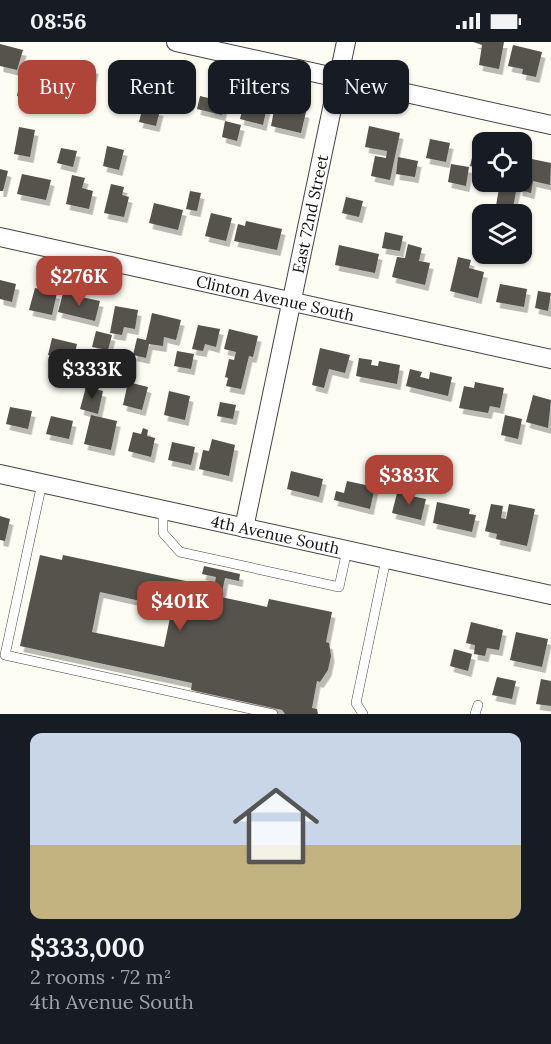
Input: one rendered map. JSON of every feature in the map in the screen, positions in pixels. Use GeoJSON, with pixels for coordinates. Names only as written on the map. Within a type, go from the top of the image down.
{"type":"FeatureCollection","features":[{"type":"Feature","properties":{"kind":"street"},"geometry":{"type":"LineString","coordinates":[[176,42],[323,74]]}},
{"type":"Feature","properties":{"kind":"street","name":"East 72nd Street"},"geometry":{"type":"LineString","coordinates":[[342,60],[346,42]]}},
{"type":"Feature","properties":{"kind":"street"},"geometry":{"type":"LineString","coordinates":[[409,94],[551,126]]}},
{"type":"Feature","properties":{"kind":"street","name":"East 72nd Street"},"geometry":{"type":"LineString","coordinates":[[244,528],[331,114]]}},
{"type":"Feature","properties":{"kind":"street","name":"Clinton Avenue South"},"geometry":{"type":"LineString","coordinates":[[0,237],[551,359]]}},
{"type":"Feature","properties":{"kind":"street","name":"4th Avenue South"},"geometry":{"type":"LineString","coordinates":[[0,474],[551,595]]}},
{"type":"Feature","properties":{"kind":"lane"},"geometry":{"type":"LineString","coordinates":[[42,483],[5,655],[273,714]]}},
{"type":"Feature","properties":{"kind":"lane"},"geometry":{"type":"LineString","coordinates":[[163,510],[164,533],[180,552],[191,555],[339,587],[347,550]]}},
{"type":"Feature","properties":{"kind":"lane"},"geometry":{"type":"LineString","coordinates":[[363,714],[356,703],[386,559]]}},
{"type":"Feature","properties":{"kind":"building"},"geometry":{"type":"Polygon","coordinates":[[[473,42],[504,42],[499,69],[479,65],[482,45],[473,42]]]}},
{"type":"Feature","properties":{"kind":"building"},"geometry":{"type":"Polygon","coordinates":[[[0,44],[23,50],[18,60],[17,70],[0,66],[0,44]]]}},
{"type":"Feature","properties":{"kind":"building"},"geometry":{"type":"Polygon","coordinates":[[[513,45],[542,52],[536,77],[522,74],[523,69],[508,66],[513,45]]]}},
{"type":"Feature","properties":{"kind":"building"},"geometry":{"type":"Polygon","coordinates":[[[200,96],[208,98],[208,112],[197,109],[200,96]]]}},
{"type":"Feature","properties":{"kind":"building"},"geometry":{"type":"Polygon","coordinates":[[[141,114],[159,114],[156,126],[139,122],[141,114]]]}},
{"type":"Feature","properties":{"kind":"building"},"geometry":{"type":"Polygon","coordinates":[[[241,114],[265,114],[263,125],[240,119],[241,114]]]}},
{"type":"Feature","properties":{"kind":"building"},"geometry":{"type":"Polygon","coordinates":[[[273,114],[306,114],[301,133],[271,126],[273,114]]]}},
{"type":"Feature","properties":{"kind":"building"},"geometry":{"type":"Polygon","coordinates":[[[225,121],[241,125],[237,141],[222,137],[225,121]]]}},
{"type":"Feature","properties":{"kind":"building"},"geometry":{"type":"Polygon","coordinates":[[[369,126],[400,133],[390,180],[371,176],[375,156],[386,158],[387,151],[365,147],[369,126]]]}},
{"type":"Feature","properties":{"kind":"building"},"geometry":{"type":"Polygon","coordinates":[[[19,127],[35,130],[30,157],[14,154],[19,127]]]}},
{"type":"Feature","properties":{"kind":"building"},"geometry":{"type":"Polygon","coordinates":[[[430,139],[450,143],[446,162],[426,158],[430,139]]]}},
{"type":"Feature","properties":{"kind":"building"},"geometry":{"type":"Polygon","coordinates":[[[107,146],[124,150],[119,170],[103,166],[107,146]]]}},
{"type":"Feature","properties":{"kind":"building"},"geometry":{"type":"Polygon","coordinates":[[[61,148],[77,151],[73,167],[57,163],[61,148]]]}},
{"type":"Feature","properties":{"kind":"building"},"geometry":{"type":"Polygon","coordinates":[[[398,157],[418,161],[415,177],[396,174],[398,157]]]}},
{"type":"Feature","properties":{"kind":"building"},"geometry":{"type":"Polygon","coordinates":[[[532,159],[551,163],[550,185],[533,181],[532,187],[532,159]]]}},
{"type":"Feature","properties":{"kind":"building"},"geometry":{"type":"Polygon","coordinates":[[[451,164],[469,167],[466,186],[448,182],[451,164]]]}},
{"type":"Feature","properties":{"kind":"building"},"geometry":{"type":"Polygon","coordinates":[[[0,169],[8,171],[3,191],[0,191],[0,169]]]}},
{"type":"Feature","properties":{"kind":"building"},"geometry":{"type":"Polygon","coordinates":[[[22,174],[51,180],[46,200],[17,194],[22,174]]]}},
{"type":"Feature","properties":{"kind":"building"},"geometry":{"type":"Polygon","coordinates":[[[72,175],[85,178],[82,188],[93,191],[89,209],[66,204],[72,175]]]}},
{"type":"Feature","properties":{"kind":"building"},"geometry":{"type":"Polygon","coordinates":[[[111,184],[124,187],[122,195],[129,197],[124,217],[104,213],[111,184]]]}},
{"type":"Feature","properties":{"kind":"building"},"geometry":{"type":"Polygon","coordinates":[[[190,191],[201,193],[197,211],[186,209],[190,191]]]}},
{"type":"Feature","properties":{"kind":"building"},"geometry":{"type":"Polygon","coordinates":[[[498,192],[516,192],[514,204],[496,204],[498,192]]]}},
{"type":"Feature","properties":{"kind":"building"},"geometry":{"type":"Polygon","coordinates":[[[346,197],[363,201],[359,217],[342,213],[346,197]]]}},
{"type":"Feature","properties":{"kind":"building"},"geometry":{"type":"Polygon","coordinates":[[[154,203],[183,210],[178,230],[149,223],[154,203]]]}},
{"type":"Feature","properties":{"kind":"building"},"geometry":{"type":"Polygon","coordinates":[[[211,213],[232,218],[226,241],[205,236],[211,213]]]}},
{"type":"Feature","properties":{"kind":"building"},"geometry":{"type":"Polygon","coordinates":[[[246,221],[282,229],[277,250],[234,241],[238,224],[245,226],[246,221]]]}},
{"type":"Feature","properties":{"kind":"building"},"geometry":{"type":"Polygon","coordinates":[[[385,232],[403,236],[400,251],[382,248],[385,232]]]}},
{"type":"Feature","properties":{"kind":"building"},"geometry":{"type":"Polygon","coordinates":[[[408,244],[422,248],[419,261],[430,263],[425,285],[392,277],[397,257],[405,258],[408,244]]]}},
{"type":"Feature","properties":{"kind":"building"},"geometry":{"type":"Polygon","coordinates":[[[339,245],[379,254],[375,273],[335,265],[339,245]]]}},
{"type":"Feature","properties":{"kind":"building"},"geometry":{"type":"Polygon","coordinates":[[[458,257],[471,260],[469,268],[484,272],[478,298],[450,291],[458,257]]]}},
{"type":"Feature","properties":{"kind":"building"},"geometry":{"type":"Polygon","coordinates":[[[0,280],[16,284],[12,302],[0,299],[0,280]]]}},
{"type":"Feature","properties":{"kind":"building"},"geometry":{"type":"Polygon","coordinates":[[[500,284],[527,289],[524,307],[496,302],[500,284]]]}},
{"type":"Feature","properties":{"kind":"building"},"geometry":{"type":"Polygon","coordinates":[[[35,288],[57,293],[52,315],[29,310],[35,288]]]}},
{"type":"Feature","properties":{"kind":"building"},"geometry":{"type":"Polygon","coordinates":[[[538,291],[551,293],[548,311],[535,308],[538,291]]]}},
{"type":"Feature","properties":{"kind":"building"},"geometry":{"type":"Polygon","coordinates":[[[63,293],[100,301],[95,321],[58,312],[63,293]]]}},
{"type":"Feature","properties":{"kind":"building"},"geometry":{"type":"Polygon","coordinates":[[[115,306],[138,310],[135,329],[124,327],[122,335],[110,333],[115,306]]]}},
{"type":"Feature","properties":{"kind":"building"},"geometry":{"type":"Polygon","coordinates":[[[152,313],[181,320],[176,340],[164,337],[163,346],[149,344],[146,358],[133,355],[137,338],[146,340],[152,313]]]}},
{"type":"Feature","properties":{"kind":"building"},"geometry":{"type":"Polygon","coordinates":[[[198,325],[220,329],[216,347],[205,344],[203,351],[192,349],[198,325]]]}},
{"type":"Feature","properties":{"kind":"building"},"geometry":{"type":"Polygon","coordinates":[[[229,329],[258,336],[253,357],[249,356],[241,389],[226,386],[228,378],[225,377],[229,359],[234,360],[236,352],[224,349],[229,329]]]}},
{"type":"Feature","properties":{"kind":"building"},"geometry":{"type":"Polygon","coordinates":[[[96,331],[112,335],[108,350],[92,347],[96,331]]]}},
{"type":"Feature","properties":{"kind":"building"},"geometry":{"type":"Polygon","coordinates":[[[52,338],[77,344],[73,361],[48,355],[52,338]]]}},
{"type":"Feature","properties":{"kind":"building"},"geometry":{"type":"Polygon","coordinates":[[[320,348],[350,355],[345,373],[329,369],[324,388],[312,385],[320,348]]]}},
{"type":"Feature","properties":{"kind":"building"},"geometry":{"type":"Polygon","coordinates":[[[177,351],[194,354],[191,369],[174,366],[177,351]]]}},
{"type":"Feature","properties":{"kind":"building"},"geometry":{"type":"Polygon","coordinates":[[[359,358],[372,360],[371,365],[378,366],[379,361],[400,365],[397,384],[356,376],[359,358]]]}},
{"type":"Feature","properties":{"kind":"building"},"geometry":{"type":"Polygon","coordinates":[[[410,369],[422,372],[420,377],[429,379],[430,372],[452,377],[448,396],[406,386],[410,369]]]}},
{"type":"Feature","properties":{"kind":"building"},"geometry":{"type":"Polygon","coordinates":[[[128,382],[148,387],[142,410],[123,405],[128,382]]]}},
{"type":"Feature","properties":{"kind":"building"},"geometry":{"type":"Polygon","coordinates":[[[475,382],[504,388],[500,408],[490,406],[488,413],[459,408],[464,386],[474,388],[475,382]]]}},
{"type":"Feature","properties":{"kind":"building"},"geometry":{"type":"Polygon","coordinates":[[[86,387],[103,391],[98,414],[80,409],[86,387]]]}},
{"type":"Feature","properties":{"kind":"building"},"geometry":{"type":"Polygon","coordinates":[[[169,391],[190,396],[185,420],[164,415],[169,391]]]}},
{"type":"Feature","properties":{"kind":"building"},"geometry":{"type":"Polygon","coordinates":[[[533,395],[551,400],[548,428],[526,422],[533,395]]]}},
{"type":"Feature","properties":{"kind":"building"},"geometry":{"type":"Polygon","coordinates":[[[220,402],[236,405],[233,419],[217,416],[220,402]]]}},
{"type":"Feature","properties":{"kind":"building"},"geometry":{"type":"Polygon","coordinates":[[[10,407],[32,411],[28,429],[6,424],[10,407]]]}},
{"type":"Feature","properties":{"kind":"building"},"geometry":{"type":"Polygon","coordinates":[[[91,415],[117,421],[111,450],[84,444],[91,415]]]}},
{"type":"Feature","properties":{"kind":"building"},"geometry":{"type":"Polygon","coordinates":[[[505,415],[522,419],[518,439],[501,435],[505,415]]]}},
{"type":"Feature","properties":{"kind":"building"},"geometry":{"type":"Polygon","coordinates":[[[51,416],[73,421],[69,439],[46,434],[51,416]]]}},
{"type":"Feature","properties":{"kind":"building"},"geometry":{"type":"Polygon","coordinates":[[[143,428],[148,430],[147,436],[155,438],[151,457],[128,451],[133,432],[141,434],[143,428]]]}},
{"type":"Feature","properties":{"kind":"building"},"geometry":{"type":"Polygon","coordinates":[[[212,439],[235,445],[229,476],[199,469],[203,450],[209,451],[212,439]]]}},
{"type":"Feature","properties":{"kind":"building"},"geometry":{"type":"Polygon","coordinates":[[[172,442],[195,447],[191,465],[168,460],[172,442]]]}},
{"type":"Feature","properties":{"kind":"building"},"geometry":{"type":"Polygon","coordinates":[[[291,471],[323,479],[319,497],[287,489],[291,471]]]}},
{"type":"Feature","properties":{"kind":"building"},"geometry":{"type":"Polygon","coordinates":[[[347,481],[375,487],[370,509],[334,500],[336,491],[344,493],[347,481]]]}},
{"type":"Feature","properties":{"kind":"building"},"geometry":{"type":"Polygon","coordinates":[[[397,493],[426,499],[421,520],[392,513],[397,493]]]}},
{"type":"Feature","properties":{"kind":"building"},"geometry":{"type":"Polygon","coordinates":[[[437,502],[470,509],[469,514],[476,515],[472,532],[433,523],[437,502]]]}},
{"type":"Feature","properties":{"kind":"building"},"geometry":{"type":"Polygon","coordinates":[[[491,504],[503,506],[501,518],[506,519],[509,504],[535,509],[527,546],[496,539],[497,534],[485,531],[491,504]]]}},
{"type":"Feature","properties":{"kind":"building"},"geometry":{"type":"Polygon","coordinates":[[[0,516],[10,519],[5,541],[0,540],[0,516]]]}},
{"type":"Feature","properties":{"kind":"building"},"geometry":{"type":"Polygon","coordinates":[[[40,555],[62,560],[63,555],[214,587],[216,577],[202,574],[204,566],[240,574],[239,581],[225,578],[221,597],[267,607],[269,599],[332,612],[326,642],[329,643],[331,656],[328,670],[320,682],[317,681],[312,708],[317,709],[318,714],[285,714],[282,710],[191,690],[192,683],[20,646],[40,555]],[[100,592],[92,632],[164,647],[172,608],[100,592]]]}},
{"type":"Feature","properties":{"kind":"building"},"geometry":{"type":"Polygon","coordinates":[[[471,622],[503,630],[499,650],[487,648],[485,656],[474,654],[475,645],[466,643],[471,622]]]}},
{"type":"Feature","properties":{"kind":"building"},"geometry":{"type":"Polygon","coordinates":[[[516,632],[548,639],[542,667],[510,660],[516,632]]]}},
{"type":"Feature","properties":{"kind":"building"},"geometry":{"type":"Polygon","coordinates":[[[454,649],[472,654],[468,671],[450,666],[454,649]]]}},
{"type":"Feature","properties":{"kind":"building"},"geometry":{"type":"Polygon","coordinates":[[[497,677],[516,681],[512,699],[492,695],[497,677]]]}},
{"type":"Feature","properties":{"kind":"building"},"geometry":{"type":"Polygon","coordinates":[[[541,679],[551,681],[551,706],[536,704],[541,679]]]}}]}
